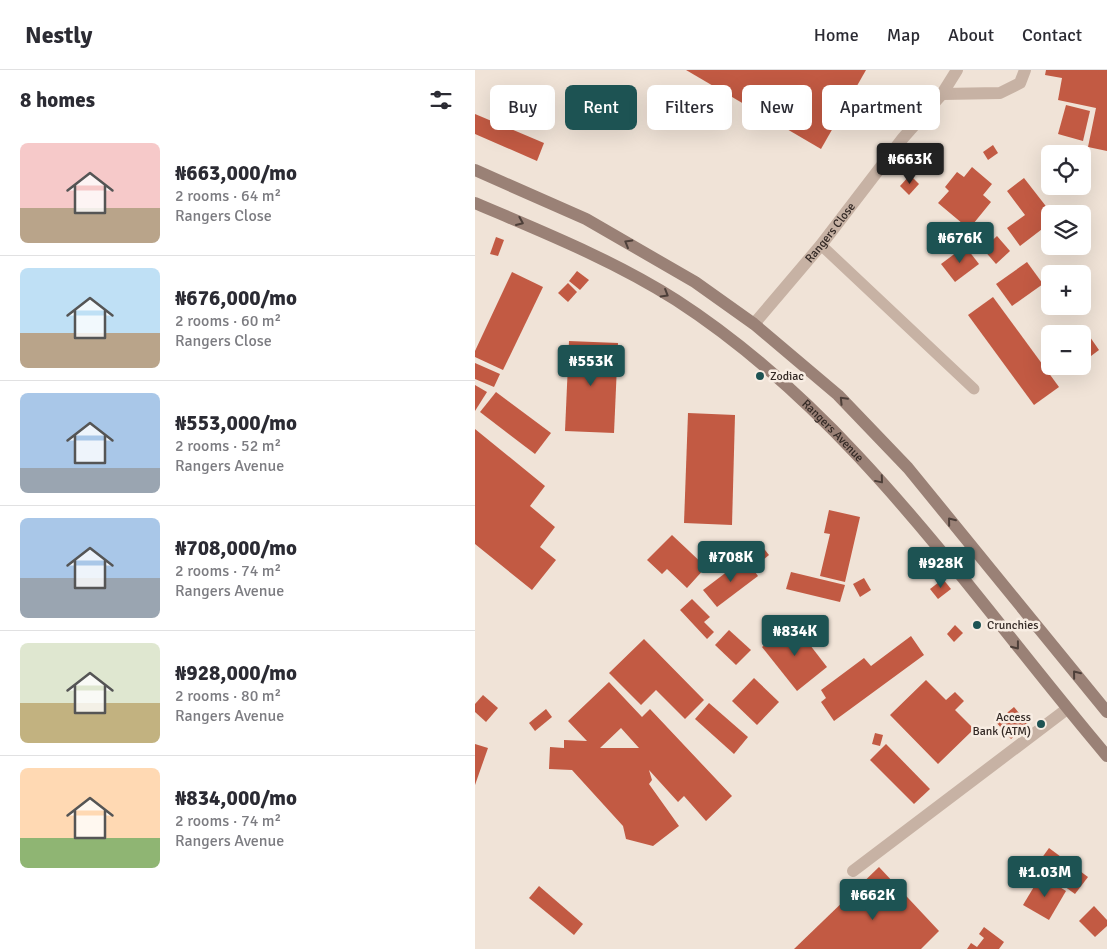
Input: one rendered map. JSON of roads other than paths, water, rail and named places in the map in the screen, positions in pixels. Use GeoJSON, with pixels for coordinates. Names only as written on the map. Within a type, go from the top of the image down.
{"type":"FeatureCollection","features":[{"type":"Feature","properties":{"kind":"main road"},"geometry":{"type":"LineString","coordinates":[[475,170],[586,219],[695,282],[754,324],[838,395],[908,468],[1107,712]]}},
{"type":"Feature","properties":{"kind":"main road","name":"Rangers Avenue"},"geometry":{"type":"LineString","coordinates":[[475,203],[582,250],[661,291],[706,321],[768,370],[840,435],[903,505],[1107,756]]}},
{"type":"Feature","properties":{"kind":"street","name":"Rangers Close"},"geometry":{"type":"LineString","coordinates":[[754,324],[821,245],[903,138],[942,94],[957,70]]}},
{"type":"Feature","properties":{"kind":"street"},"geometry":{"type":"LineString","coordinates":[[942,94],[1000,93],[1020,83],[1025,70]]}},
{"type":"Feature","properties":{"kind":"street"},"geometry":{"type":"LineString","coordinates":[[853,871],[1067,709]]}},
{"type":"Feature","properties":{"kind":"lane"},"geometry":{"type":"LineString","coordinates":[[821,245],[974,389]]}},
{"type":"Feature","properties":{"kind":"place","name":"Zodiac"},"geometry":{"type":"Point","coordinates":[760,376]}},
{"type":"Feature","properties":{"kind":"place","name":"Crunchies"},"geometry":{"type":"Point","coordinates":[977,625]}},
{"type":"Feature","properties":{"kind":"place","name":"Access Bank (ATM)"},"geometry":{"type":"Point","coordinates":[1041,724]}}]}
